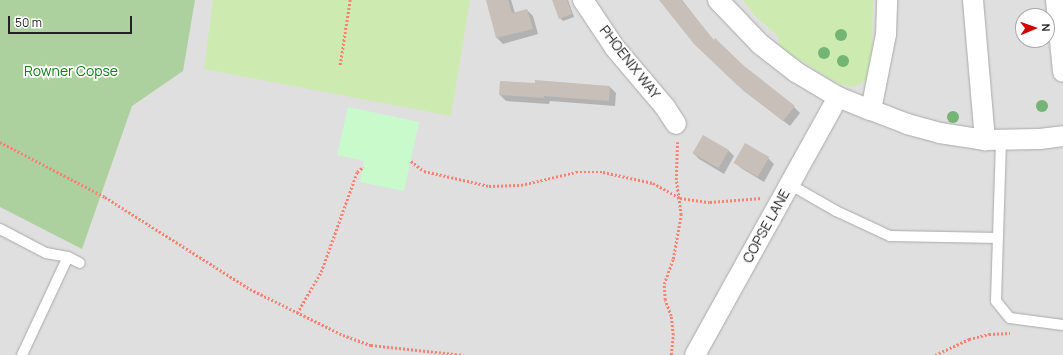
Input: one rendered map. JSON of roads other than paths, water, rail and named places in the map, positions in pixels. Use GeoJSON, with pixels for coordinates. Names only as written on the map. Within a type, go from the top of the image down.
{"type":"FeatureCollection","features":[{"type":"Feature","properties":{"kind":"street","name":"PHOENIX WAY"},"geometry":{"type":"LineString","coordinates":[[584,0],[615,48],[665,107],[676,124]]}},
{"type":"Feature","properties":{"kind":"street"},"geometry":{"type":"LineString","coordinates":[[718,0],[760,44],[796,72],[838,97],[908,124],[940,133],[993,141],[1063,136]]}},
{"type":"Feature","properties":{"kind":"street"},"geometry":{"type":"LineString","coordinates":[[871,110],[886,34],[887,0]]}},
{"type":"Feature","properties":{"kind":"street"},"geometry":{"type":"LineString","coordinates":[[973,0],[993,141]]}},
{"type":"Feature","properties":{"kind":"street"},"geometry":{"type":"LineString","coordinates":[[1056,0],[1063,72]]}},
{"type":"Feature","properties":{"kind":"street","name":"COPSE LANE"},"geometry":{"type":"LineString","coordinates":[[695,355],[838,97]]}},
{"type":"Feature","properties":{"kind":"lane"},"geometry":{"type":"LineString","coordinates":[[993,141],[998,238],[996,301],[1010,318],[1063,324]]}},
{"type":"Feature","properties":{"kind":"lane"},"geometry":{"type":"LineString","coordinates":[[786,190],[890,236],[998,238]]}},
{"type":"Feature","properties":{"kind":"lane"},"geometry":{"type":"LineString","coordinates":[[0,229],[46,253],[68,257],[80,263]]}},
{"type":"Feature","properties":{"kind":"lane"},"geometry":{"type":"LineString","coordinates":[[22,355],[68,257]]}},
{"type":"Feature","properties":{"kind":"park label","name":"Rowner Copse"},"geometry":{"type":"Point","coordinates":[71,71]}}]}
